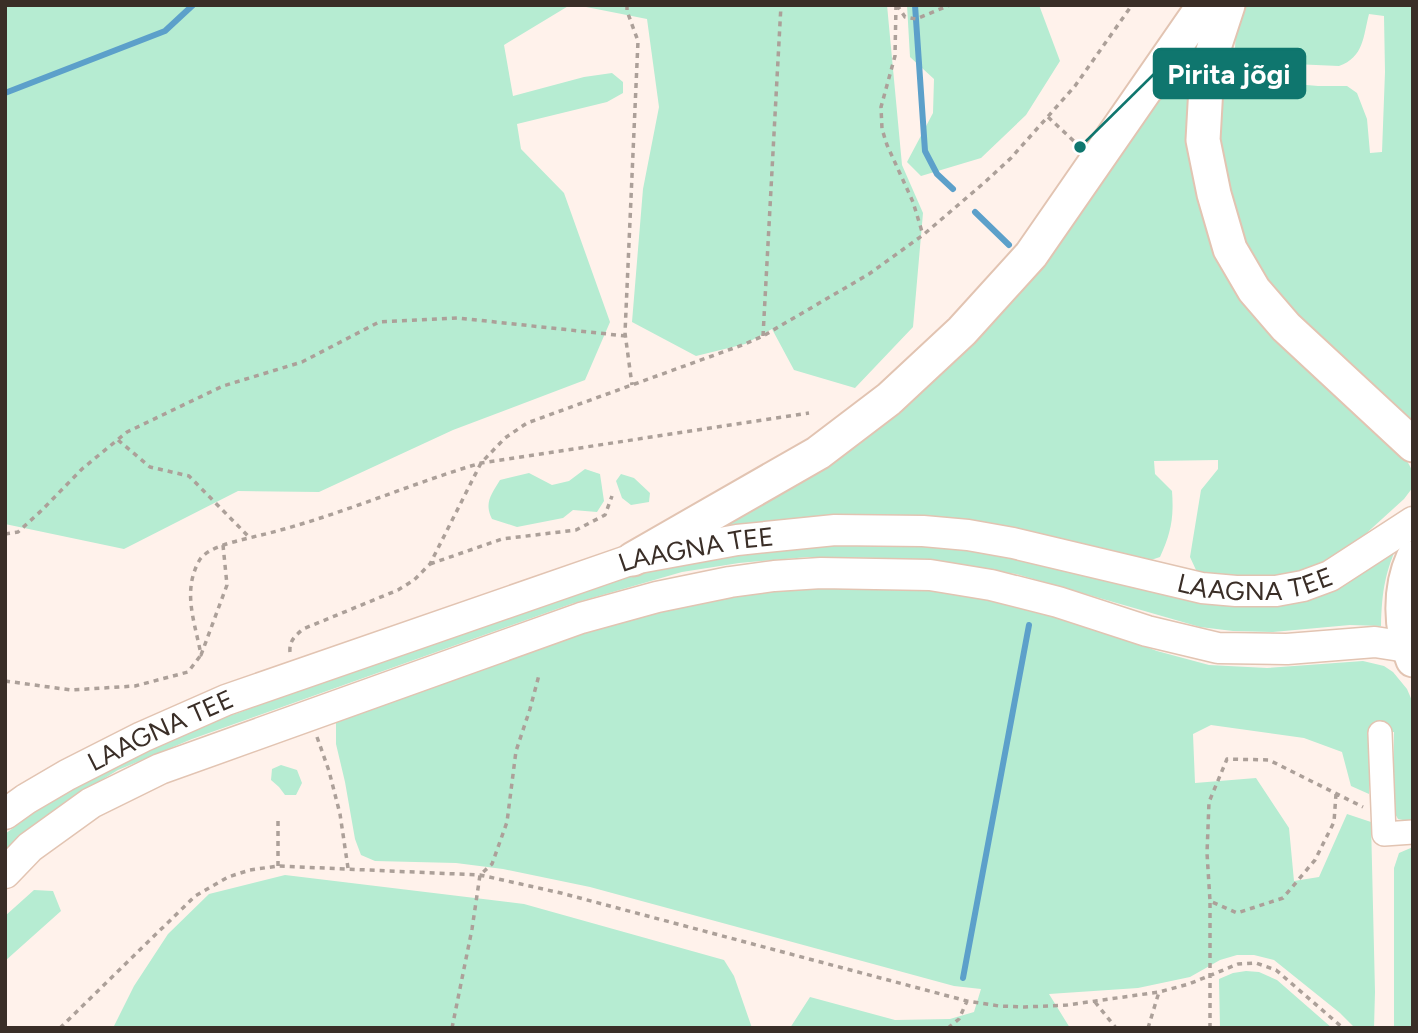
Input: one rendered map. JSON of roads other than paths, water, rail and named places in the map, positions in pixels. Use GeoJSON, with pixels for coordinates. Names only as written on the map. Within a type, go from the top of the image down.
{"type":"FeatureCollection","features":[{"type":"Feature","properties":{"kind":"highway"},"geometry":{"type":"LineString","coordinates":[[633,559],[818,453],[890,399],[962,331],[1031,255],[1203,5]]}},
{"type":"Feature","properties":{"kind":"highway"},"geometry":{"type":"LineString","coordinates":[[1227,5],[1207,69],[1203,140],[1213,194],[1230,249],[1254,290],[1286,327],[1413,444]]}},
{"type":"Feature","properties":{"kind":"highway"},"geometry":{"type":"LineString","coordinates":[[1410,654],[1402,608],[1408,570],[1413,558]]}},
{"type":"Feature","properties":{"kind":"main road","name":"LAAGNA TEE"},"geometry":{"type":"LineString","coordinates":[[5,814],[67,775],[142,737],[226,700],[633,559],[737,540],[835,530],[923,531],[1013,543],[1202,588],[1237,592],[1276,592],[1330,576],[1413,522]]}},
{"type":"Feature","properties":{"kind":"main road","name":"LAAGNA TEE"},"geometry":{"type":"LineString","coordinates":[[5,873],[30,847],[92,803],[160,769],[581,618],[657,597],[730,582],[821,573],[930,575],[991,585],[1044,598],[1147,631],[1218,649],[1287,649],[1375,642],[1410,654]]}},
{"type":"Feature","properties":{"kind":"lane"},"geometry":{"type":"LineString","coordinates":[[1380,733],[1384,834],[1413,832]]}},
{"type":"Feature","properties":{"kind":"waterway"},"geometry":{"type":"LineString","coordinates":[[5,93],[165,31],[193,5]]}},
{"type":"Feature","properties":{"kind":"waterway"},"geometry":{"type":"LineString","coordinates":[[915,5],[925,151],[937,174],[953,189]]}},
{"type":"Feature","properties":{"kind":"waterway"},"geometry":{"type":"LineString","coordinates":[[975,212],[1009,245]]}},
{"type":"Feature","properties":{"kind":"waterway"},"geometry":{"type":"LineString","coordinates":[[963,978],[1029,625]]}},
{"type":"Feature","properties":{"kind":"place","name":"Pirita jõgi"},"geometry":{"type":"Point","coordinates":[1080,147]}}]}
